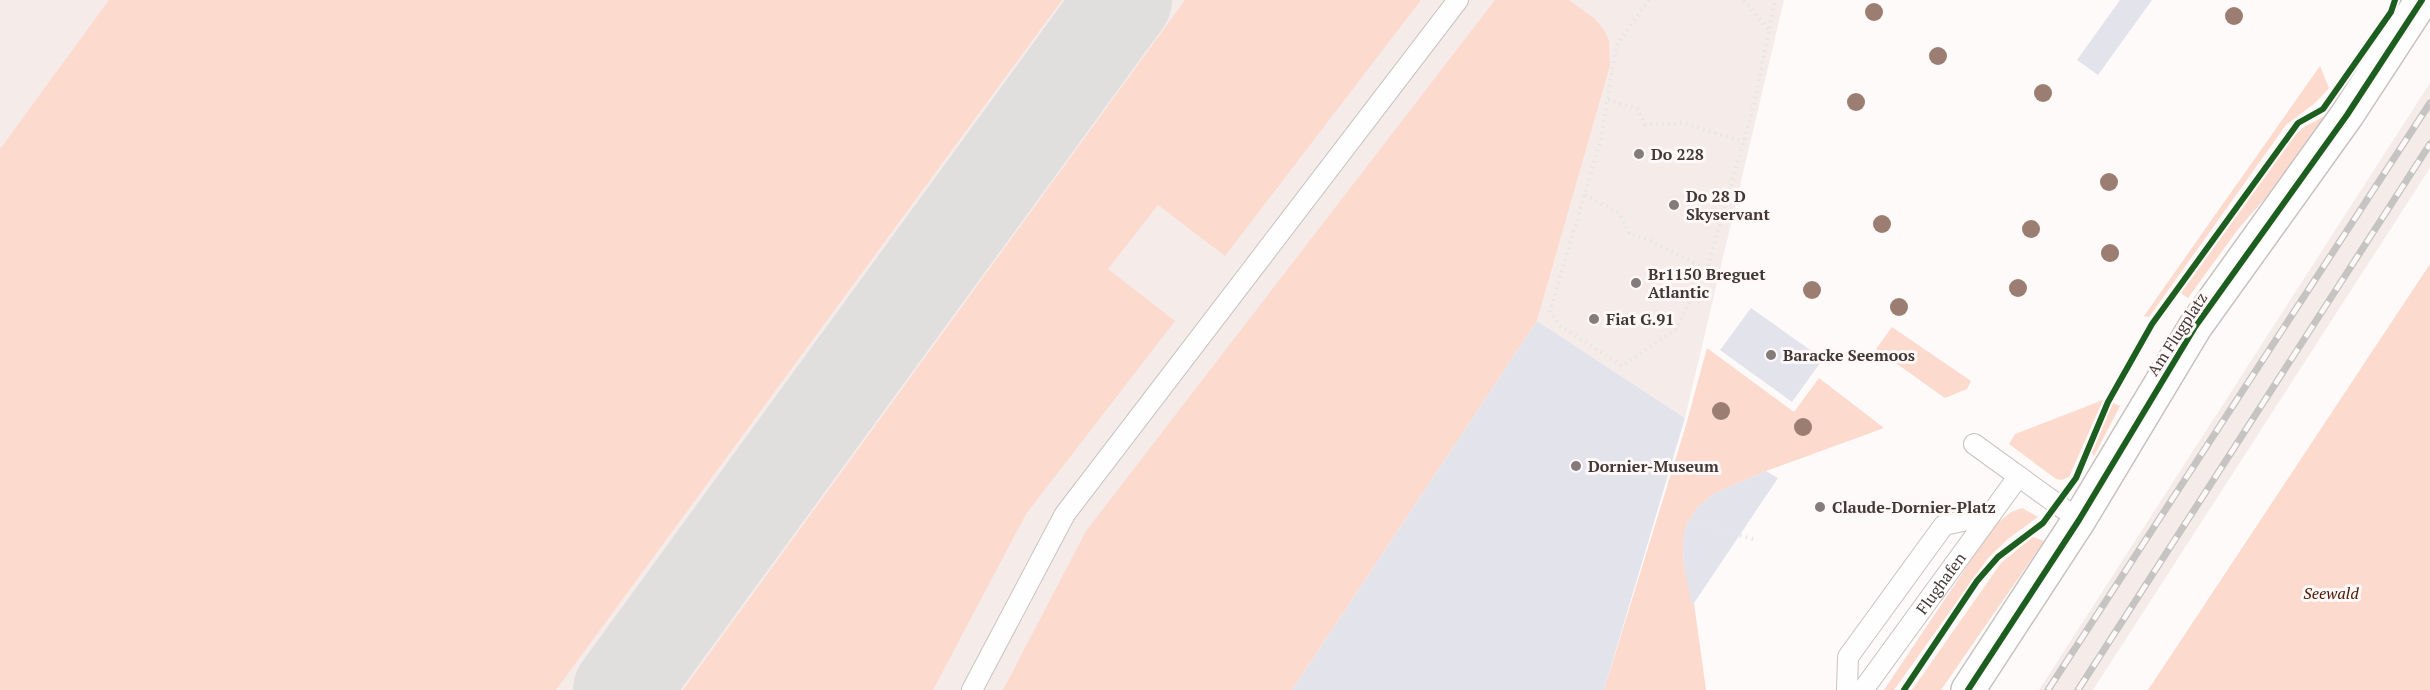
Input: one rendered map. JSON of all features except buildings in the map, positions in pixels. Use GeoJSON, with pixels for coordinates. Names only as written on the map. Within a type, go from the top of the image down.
{"type":"FeatureCollection","features":[{"type":"Feature","properties":{"kind":"street","name":"Am Flugplatz"},"geometry":{"type":"LineString","coordinates":[[1968,690],[2068,512],[2195,327],[2347,115],[2422,0]]}},
{"type":"Feature","properties":{"kind":"lane"},"geometry":{"type":"LineString","coordinates":[[972,690],[1065,514],[1458,0]]}},
{"type":"Feature","properties":{"kind":"lane"},"geometry":{"type":"LineString","coordinates":[[1974,444],[2068,512]]}},
{"type":"Feature","properties":{"kind":"lane","name":"Flughafen"},"geometry":{"type":"LineString","coordinates":[[1863,690],[2018,477]]}},
{"type":"Feature","properties":{"kind":"lane"},"geometry":{"type":"LineString","coordinates":[[1847,690],[1848,657],[1944,525],[1990,515]]}},
{"type":"Feature","properties":{"kind":"path"},"geometry":{"type":"LineString","coordinates":[[1649,0],[1616,46],[1601,139],[1550,311],[1558,326],[1622,366],[1676,330],[1707,268],[1754,105],[1775,0]]}},
{"type":"Feature","properties":{"kind":"path"},"geometry":{"type":"LineString","coordinates":[[1744,0],[1770,31]]}},
{"type":"Feature","properties":{"kind":"path"},"geometry":{"type":"LineString","coordinates":[[1608,100],[1638,109],[1645,125],[1683,123],[1744,142]]}},
{"type":"Feature","properties":{"kind":"path"},"geometry":{"type":"LineString","coordinates":[[1585,195],[1619,213],[1629,235],[1645,238],[1707,268]]}},
{"type":"Feature","properties":{"kind":"path"},"geometry":{"type":"LineString","coordinates":[[1555,333],[1558,326]]}},
{"type":"Feature","properties":{"kind":"path"},"geometry":{"type":"LineString","coordinates":[[1688,521],[1756,540]]}},
{"type":"Feature","properties":{"kind":"shaded area"},"geometry":{"type":"Polygon","coordinates":[[[0,0],[1784,0],[1685,418],[1537,321],[1610,66],[1609,41],[1136,690],[0,690],[0,0]]]}},
{"type":"Feature","properties":{"kind":"shaded area"},"geometry":{"type":"Polygon","coordinates":[[[2430,83],[2430,168],[2093,690],[2039,690],[2430,83]]]}},
{"type":"Feature","properties":{"kind":"green space"},"geometry":{"type":"Polygon","coordinates":[[[109,0],[1062,0],[556,690],[0,690],[0,149],[109,0]]]}},
{"type":"Feature","properties":{"kind":"green space"},"geometry":{"type":"Polygon","coordinates":[[[1185,0],[1421,0],[1225,256],[1158,205],[1108,269],[1175,321],[1026,514],[933,690],[683,690],[1185,0]]]}},
{"type":"Feature","properties":{"kind":"green space"},"geometry":{"type":"Polygon","coordinates":[[[1495,0],[1569,0],[1595,19],[1609,40],[1610,66],[1537,321],[1292,690],[1003,690],[1086,531],[1495,0]]]}},
{"type":"Feature","properties":{"kind":"green space"},"geometry":{"type":"Polygon","coordinates":[[[2320,66],[2329,88],[2315,103],[2286,125],[2149,317],[2144,316],[2320,66]]]}},
{"type":"Feature","properties":{"kind":"green space"},"geometry":{"type":"Polygon","coordinates":[[[2325,116],[2268,195],[2239,228],[2188,298],[2181,293],[2295,135],[2304,127],[2325,116]]]}},
{"type":"Feature","properties":{"kind":"green space","name":"Seewald"},"geometry":{"type":"Polygon","coordinates":[[[2430,264],[2430,690],[2148,690],[2430,264]]]}},
{"type":"Feature","properties":{"kind":"green space"},"geometry":{"type":"Polygon","coordinates":[[[1892,327],[1971,381],[1967,389],[1945,398],[1876,349],[1892,327]]]}},
{"type":"Feature","properties":{"kind":"green space"},"geometry":{"type":"Polygon","coordinates":[[[1707,348],[1794,412],[1819,378],[1884,428],[1766,471],[1713,494],[1697,508],[1685,528],[1684,566],[1694,603],[1706,690],[1604,690],[1686,425],[1707,348]]]}},
{"type":"Feature","properties":{"kind":"green space"},"geometry":{"type":"Polygon","coordinates":[[[2103,400],[2069,477],[2062,480],[2056,479],[2009,444],[2015,434],[2103,400]]]}},
{"type":"Feature","properties":{"kind":"green space"},"geometry":{"type":"Polygon","coordinates":[[[2113,403],[2120,406],[2094,456],[2091,452],[2113,403]]]}},
{"type":"Feature","properties":{"kind":"green space"},"geometry":{"type":"Polygon","coordinates":[[[2022,508],[2038,517],[2009,538],[1988,558],[1894,690],[1884,690],[1994,526],[2011,512],[2022,508]]]}},
{"type":"Feature","properties":{"kind":"green space"},"geometry":{"type":"Polygon","coordinates":[[[2033,537],[2044,541],[1941,690],[1912,690],[2001,563],[2033,537]]]}},
{"type":"Feature","properties":{"kind":"taxiway"},"geometry":{"type":"LineString","coordinates":[[621,690],[1124,0]]}},
{"type":"Feature","properties":{"kind":"railway"},"geometry":{"type":"LineString","coordinates":[[2048,690],[2430,103]]}},
{"type":"Feature","properties":{"kind":"railway"},"geometry":{"type":"LineString","coordinates":[[2078,690],[2430,144]]}},
{"type":"Feature","properties":{"kind":"cycle path"},"geometry":{"type":"LineString","coordinates":[[1904,690],[1977,581],[1998,557],[2043,523],[2076,478],[2108,402],[2152,324],[2298,123],[2323,109],[2391,12],[2395,0]]}},
{"type":"Feature","properties":{"kind":"cycle path"},"geometry":{"type":"LineString","coordinates":[[1968,690],[2079,520],[2195,327],[2347,115],[2422,0]]}},
{"type":"Feature","properties":{"kind":"place","name":"Do 228"},"geometry":{"type":"Point","coordinates":[1639,154]}},
{"type":"Feature","properties":{"kind":"place","name":"Do 28 D Skyservant"},"geometry":{"type":"Point","coordinates":[1674,205]}},
{"type":"Feature","properties":{"kind":"place","name":"Br1150 Breguet Atlantic"},"geometry":{"type":"Point","coordinates":[1636,283]}},
{"type":"Feature","properties":{"kind":"place","name":"Fiat G.91"},"geometry":{"type":"Point","coordinates":[1594,319]}},
{"type":"Feature","properties":{"kind":"place","name":"Baracke Seemoos"},"geometry":{"type":"Point","coordinates":[1771,355]}},
{"type":"Feature","properties":{"kind":"place","name":"Dornier-Museum"},"geometry":{"type":"Point","coordinates":[1576,466]}},
{"type":"Feature","properties":{"kind":"place","name":"Claude-Dornier-Platz"},"geometry":{"type":"Point","coordinates":[1820,507]}}]}
